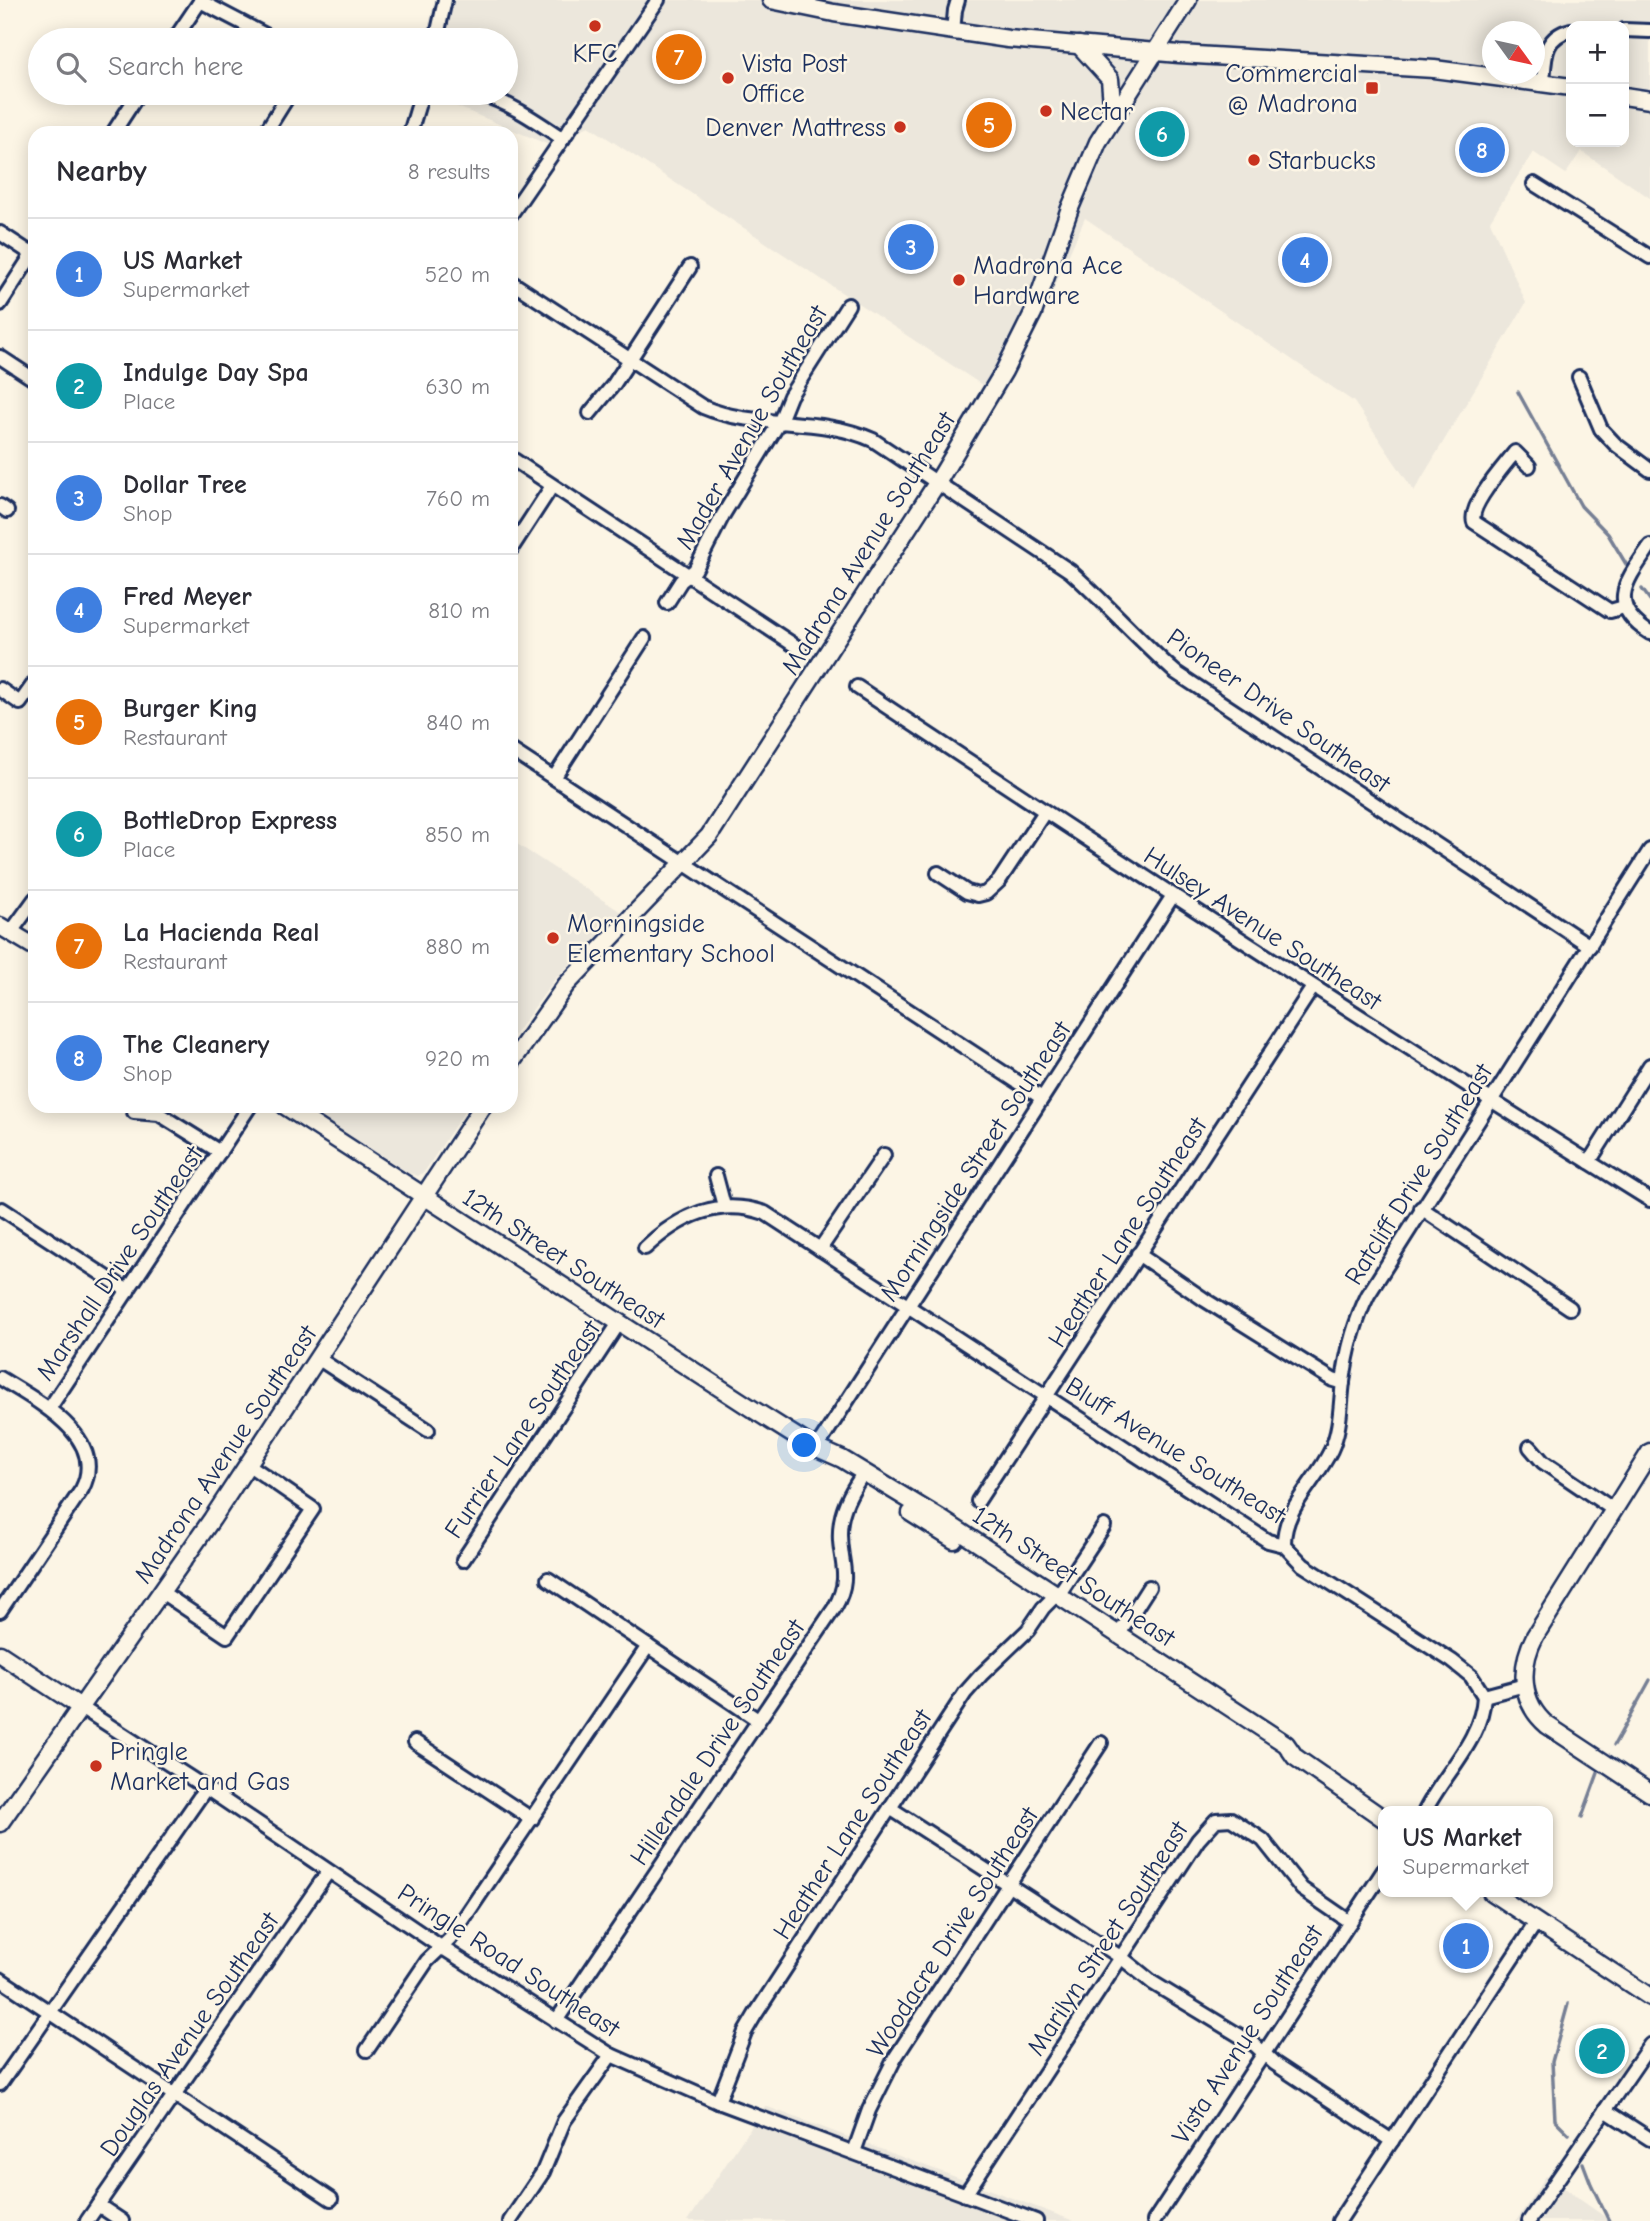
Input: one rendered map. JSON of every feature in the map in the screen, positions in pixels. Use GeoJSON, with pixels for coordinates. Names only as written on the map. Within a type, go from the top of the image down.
{"type":"FeatureCollection","features":[{"type":"Feature","properties":{"kind":"main road"},"geometry":{"type":"LineString","coordinates":[[771,0],[953,32],[1154,52],[1434,69],[1482,75]]}},
{"type":"Feature","properties":{"kind":"main road","name":"Madrona Avenue Southeast"},"geometry":{"type":"LineString","coordinates":[[518,1053],[566,985],[709,836],[937,483],[1004,371],[1025,330],[1048,277],[1070,208],[1088,164],[1113,117],[1188,0]]}},
{"type":"Feature","properties":{"kind":"main road"},"geometry":{"type":"LineString","coordinates":[[1079,45],[1110,79],[1113,117]]}},
{"type":"Feature","properties":{"kind":"main road"},"geometry":{"type":"LineString","coordinates":[[1545,83],[1566,86]]}},
{"type":"Feature","properties":{"kind":"main road"},"geometry":{"type":"LineString","coordinates":[[1629,97],[1650,100]]}},
{"type":"Feature","properties":{"kind":"main road"},"geometry":{"type":"LineString","coordinates":[[5,929],[28,943]]}},
{"type":"Feature","properties":{"kind":"main road","name":"12th Street Southeast"},"geometry":{"type":"LineString","coordinates":[[296,1113],[816,1449],[836,1467],[861,1476],[1054,1598],[1280,1753],[1296,1757]]}},
{"type":"Feature","properties":{"kind":"main road","name":"Madrona Avenue Southeast"},"geometry":{"type":"LineString","coordinates":[[0,1824],[163,1593],[478,1113]]}},
{"type":"Feature","properties":{"kind":"main road"},"geometry":{"type":"LineString","coordinates":[[1650,1452],[1535,1636],[1529,1647],[1524,1669],[1525,1696],[1541,1720],[1650,1793]]}},
{"type":"Feature","properties":{"kind":"main road","name":"12th Street Southeast"},"geometry":{"type":"LineString","coordinates":[[1054,1598],[1119,1634],[1286,1744],[1296,1757],[1378,1815]]}},
{"type":"Feature","properties":{"kind":"main road","name":"Pringle Road Southeast"},"geometry":{"type":"LineString","coordinates":[[0,1654],[82,1708]]}},
{"type":"Feature","properties":{"kind":"main road"},"geometry":{"type":"LineString","coordinates":[[1498,1897],[1650,1997]]}},
{"type":"Feature","properties":{"kind":"street"},"geometry":{"type":"LineString","coordinates":[[182,28],[200,0],[252,28]]}},
{"type":"Feature","properties":{"kind":"street"},"geometry":{"type":"LineString","coordinates":[[439,28],[445,0]]}},
{"type":"Feature","properties":{"kind":"street"},"geometry":{"type":"LineString","coordinates":[[518,204],[658,0]]}},
{"type":"Feature","properties":{"kind":"street"},"geometry":{"type":"LineString","coordinates":[[953,32],[958,0]]}},
{"type":"Feature","properties":{"kind":"street"},"geometry":{"type":"LineString","coordinates":[[1629,30],[1650,31]]}},
{"type":"Feature","properties":{"kind":"street"},"geometry":{"type":"LineString","coordinates":[[1545,69],[1548,47],[1561,33],[1566,32]]}},
{"type":"Feature","properties":{"kind":"street"},"geometry":{"type":"LineString","coordinates":[[118,126],[131,105]]}},
{"type":"Feature","properties":{"kind":"street"},"geometry":{"type":"LineString","coordinates":[[269,126],[282,105]]}},
{"type":"Feature","properties":{"kind":"street"},"geometry":{"type":"LineString","coordinates":[[412,126],[418,105]]}},
{"type":"Feature","properties":{"kind":"street"},"geometry":{"type":"LineString","coordinates":[[509,105],[563,139]]}},
{"type":"Feature","properties":{"kind":"street"},"geometry":{"type":"LineString","coordinates":[[1534,184],[1650,257]]}},
{"type":"Feature","properties":{"kind":"street"},"geometry":{"type":"LineString","coordinates":[[0,233],[28,249]]}},
{"type":"Feature","properties":{"kind":"street"},"geometry":{"type":"LineString","coordinates":[[0,304],[28,261]]}},
{"type":"Feature","properties":{"kind":"street"},"geometry":{"type":"LineString","coordinates":[[590,413],[614,384],[690,267]]}},
{"type":"Feature","properties":{"kind":"street","name":"Pioneer Drive Southeast"},"geometry":{"type":"LineString","coordinates":[[518,287],[703,407],[750,420],[823,425],[856,432],[873,440],[1070,571],[1098,596],[1133,635],[1175,672],[1590,946]]}},
{"type":"Feature","properties":{"kind":"street","name":"Mader Avenue Southeast"},"geometry":{"type":"LineString","coordinates":[[667,603],[705,552],[723,515],[779,421],[790,396],[848,305]]}},
{"type":"Feature","properties":{"kind":"street"},"geometry":{"type":"LineString","coordinates":[[0,356],[28,375]]}},
{"type":"Feature","properties":{"kind":"street"},"geometry":{"type":"LineString","coordinates":[[1579,377],[1601,429],[1615,444],[1650,470]]}},
{"type":"Feature","properties":{"kind":"street"},"geometry":{"type":"LineString","coordinates":[[1529,466],[1515,452],[1489,485],[1474,511],[1472,517],[1475,522],[1610,611],[1624,607]]}},
{"type":"Feature","properties":{"kind":"street"},"geometry":{"type":"LineString","coordinates":[[518,463],[800,649]]}},
{"type":"Feature","properties":{"kind":"street"},"geometry":{"type":"LineString","coordinates":[[518,538],[552,486]]}},
{"type":"Feature","properties":{"kind":"street"},"geometry":{"type":"LineString","coordinates":[[1650,546],[1625,586],[1623,598],[1624,607],[1631,620],[1650,633]]}},
{"type":"Feature","properties":{"kind":"street"},"geometry":{"type":"LineString","coordinates":[[554,778],[643,638]]}},
{"type":"Feature","properties":{"kind":"street","name":"Hulsey Avenue Southeast"},"geometry":{"type":"LineString","coordinates":[[857,687],[1172,897],[1650,1200]]}},
{"type":"Feature","properties":{"kind":"street"},"geometry":{"type":"LineString","coordinates":[[0,689],[20,703],[28,692]]}},
{"type":"Feature","properties":{"kind":"street"},"geometry":{"type":"LineString","coordinates":[[518,755],[1042,1098]]}},
{"type":"Feature","properties":{"kind":"street"},"geometry":{"type":"LineString","coordinates":[[938,873],[967,892],[978,895],[986,893],[999,881],[1044,813]]}},
{"type":"Feature","properties":{"kind":"street","name":"Ratcliff Drive Southeast"},"geometry":{"type":"LineString","coordinates":[[1284,1545],[1286,1523],[1325,1463],[1336,1436],[1350,1340],[1360,1311],[1421,1208],[1650,850]]}},
{"type":"Feature","properties":{"kind":"street","name":"Morningside Street Southeast"},"geometry":{"type":"LineString","coordinates":[[816,1449],[1172,897]]}},
{"type":"Feature","properties":{"kind":"street"},"geometry":{"type":"LineString","coordinates":[[5,929],[28,906]]}},
{"type":"Feature","properties":{"kind":"street","name":"Heather Lane Southeast"},"geometry":{"type":"LineString","coordinates":[[978,1502],[1313,987]]}},
{"type":"Feature","properties":{"kind":"street"},"geometry":{"type":"LineString","coordinates":[[1590,1162],[1650,1065]]}},
{"type":"Feature","properties":{"kind":"street"},"geometry":{"type":"LineString","coordinates":[[146,1113],[159,1114],[220,1152]]}},
{"type":"Feature","properties":{"kind":"street","name":"Marshall Drive Southeast"},"geometry":{"type":"LineString","coordinates":[[49,1409],[245,1113]]}},
{"type":"Feature","properties":{"kind":"street"},"geometry":{"type":"LineString","coordinates":[[820,1249],[884,1155]]}},
{"type":"Feature","properties":{"kind":"street"},"geometry":{"type":"LineString","coordinates":[[716,1176],[724,1206]]}},
{"type":"Feature","properties":{"kind":"street","name":"Bluff Avenue Southeast"},"geometry":{"type":"LineString","coordinates":[[645,1248],[673,1225],[724,1206],[765,1213],[1268,1541],[1284,1545],[1303,1564],[1471,1676],[1484,1696]]}},
{"type":"Feature","properties":{"kind":"street"},"geometry":{"type":"LineString","coordinates":[[1421,1208],[1570,1308]]}},
{"type":"Feature","properties":{"kind":"street"},"geometry":{"type":"LineString","coordinates":[[2,1209],[128,1291]]}},
{"type":"Feature","properties":{"kind":"street"},"geometry":{"type":"LineString","coordinates":[[1138,1254],[1213,1305],[1235,1316],[1333,1380],[1343,1383]]}},
{"type":"Feature","properties":{"kind":"street","name":"Furrier Lane Southeast"},"geometry":{"type":"LineString","coordinates":[[463,1560],[620,1323]]}},
{"type":"Feature","properties":{"kind":"street"},"geometry":{"type":"LineString","coordinates":[[319,1359],[428,1430]]}},
{"type":"Feature","properties":{"kind":"street"},"geometry":{"type":"LineString","coordinates":[[0,1378],[64,1420],[81,1443],[88,1463],[82,1489],[0,1611]]}},
{"type":"Feature","properties":{"kind":"street"},"geometry":{"type":"LineString","coordinates":[[1530,1447],[1543,1462],[1614,1510]]}},
{"type":"Feature","properties":{"kind":"street"},"geometry":{"type":"LineString","coordinates":[[163,1593],[227,1636],[313,1509],[249,1465]]}},
{"type":"Feature","properties":{"kind":"street","name":"Hillendale Drive Southeast"},"geometry":{"type":"LineString","coordinates":[[556,2021],[844,1592],[841,1522],[849,1496],[861,1476]]}},
{"type":"Feature","properties":{"kind":"street","name":"Heather Lane Southeast"},"geometry":{"type":"LineString","coordinates":[[718,2102],[745,2032],[755,2015],[965,1693],[1028,1630],[1054,1598],[1104,1526]]}},
{"type":"Feature","properties":{"kind":"street"},"geometry":{"type":"LineString","coordinates":[[548,1579],[758,1720]]}},
{"type":"Feature","properties":{"kind":"street"},"geometry":{"type":"LineString","coordinates":[[1119,1634],[1149,1587]]}},
{"type":"Feature","properties":{"kind":"street"},"geometry":{"type":"LineString","coordinates":[[367,2050],[427,1961],[450,1940],[648,1646]]}},
{"type":"Feature","properties":{"kind":"street"},"geometry":{"type":"LineString","coordinates":[[1428,1806],[1474,1734],[1482,1717],[1484,1696],[1525,1685]]}},
{"type":"Feature","properties":{"kind":"street","name":"Pringle Road Southeast"},"geometry":{"type":"LineString","coordinates":[[82,1708],[441,1947],[611,2055],[718,2102],[1036,2221]]}},
{"type":"Feature","properties":{"kind":"street"},"geometry":{"type":"LineString","coordinates":[[415,1742],[532,1819]]}},
{"type":"Feature","properties":{"kind":"street","name":"Woodacre Drive Southeast"},"geometry":{"type":"LineString","coordinates":[[854,2152],[869,2110],[895,2058],[1101,1744]]}},
{"type":"Feature","properties":{"kind":"street"},"geometry":{"type":"LineString","coordinates":[[0,2084],[205,1788]]}},
{"type":"Feature","properties":{"kind":"street"},"geometry":{"type":"LineString","coordinates":[[1422,1806],[1432,1798]]}},
{"type":"Feature","properties":{"kind":"street"},"geometry":{"type":"LineString","coordinates":[[890,1808],[1122,1958],[1153,1983],[1255,2045],[1274,2063],[1392,2141]]}},
{"type":"Feature","properties":{"kind":"street","name":"Marilyn Street Southeast"},"geometry":{"type":"LineString","coordinates":[[965,2195],[1198,1840],[1216,1820],[1231,1819],[1262,1840],[1302,1889],[1350,1922]]}},
{"type":"Feature","properties":{"kind":"street","name":"Douglas Avenue Southeast"},"geometry":{"type":"LineString","coordinates":[[87,2221],[328,1872]]}},
{"type":"Feature","properties":{"kind":"street","name":"Vista Avenue Southeast"},"geometry":{"type":"LineString","coordinates":[[1154,2221],[1378,1880]]}},
{"type":"Feature","properties":{"kind":"street"},"geometry":{"type":"LineString","coordinates":[[1339,2221],[1536,1922]]}},
{"type":"Feature","properties":{"kind":"street"},"geometry":{"type":"LineString","coordinates":[[0,1979],[331,2199]]}},
{"type":"Feature","properties":{"kind":"street"},"geometry":{"type":"LineString","coordinates":[[1529,2221],[1650,2045]]}},
{"type":"Feature","properties":{"kind":"street"},"geometry":{"type":"LineString","coordinates":[[510,2221],[543,2172],[564,2121],[611,2055]]}},
{"type":"Feature","properties":{"kind":"street"},"geometry":{"type":"LineString","coordinates":[[1605,2110],[1650,2139]]}},
{"type":"Feature","properties":{"kind":"street"},"geometry":{"type":"LineString","coordinates":[[98,2205],[122,2221]]}},
{"type":"Feature","properties":{"kind":"shaded area"},"geometry":{"type":"Polygon","coordinates":[[[435,0],[1650,0],[1650,198],[1581,151],[1566,174],[1533,152],[1490,221],[1526,303],[1414,491],[1354,402],[1085,218],[1020,365],[982,385],[589,126],[549,145],[518,132],[518,126],[503,126],[453,105],[518,105],[518,28],[428,28],[435,0]]]}},
{"type":"Feature","properties":{"kind":"shaded area","name":"Morningside Elementary School"},"geometry":{"type":"Polygon","coordinates":[[[518,845],[621,912],[555,979],[518,1030],[518,845]]]}},
{"type":"Feature","properties":{"kind":"shaded area"},"geometry":{"type":"Polygon","coordinates":[[[315,1113],[463,1113],[425,1171],[418,1176],[409,1173],[315,1113]]]}},
{"type":"Feature","properties":{"kind":"shaded area"},"geometry":{"type":"Polygon","coordinates":[[[765,2106],[1074,2221],[688,2221],[765,2106]]]}},
{"type":"Feature","properties":{"kind":"shaded area"},"geometry":{"type":"Polygon","coordinates":[[[1546,2176],[1611,2221],[1516,2221],[1546,2176]]]}},
{"type":"Feature","properties":{"kind":"waterway"},"geometry":{"type":"LineString","coordinates":[[1518,392],[1581,506],[1608,534],[1626,564]]}},
{"type":"Feature","properties":{"kind":"waterway"},"geometry":{"type":"LineString","coordinates":[[1642,589],[1650,600]]}},
{"type":"Feature","properties":{"kind":"waterway"},"geometry":{"type":"LineString","coordinates":[[1614,1745],[1650,1680]]}},
{"type":"Feature","properties":{"kind":"waterway"},"geometry":{"type":"LineString","coordinates":[[1582,1817],[1598,1773]]}},
{"type":"Feature","properties":{"kind":"waterway"},"geometry":{"type":"LineString","coordinates":[[1568,2004],[1552,2062],[1555,2120],[1569,2134]]}},
{"type":"Feature","properties":{"kind":"waterway"},"geometry":{"type":"LineString","coordinates":[[1583,2163],[1609,2221]]}},
{"type":"Feature","properties":{"kind":"place","name":"KFC"},"geometry":{"type":"Point","coordinates":[595,26]}},
{"type":"Feature","properties":{"kind":"place","name":"La Hacienda Real"},"geometry":{"type":"Point","coordinates":[679,57]}},
{"type":"Feature","properties":{"kind":"place","name":"Vista Post Office"},"geometry":{"type":"Point","coordinates":[728,78]}},
{"type":"Feature","properties":{"kind":"place","name":"Commercial @ Madrona"},"geometry":{"type":"Point","coordinates":[1372,88]}},
{"type":"Feature","properties":{"kind":"place","name":"Nectar"},"geometry":{"type":"Point","coordinates":[1046,111]}},
{"type":"Feature","properties":{"kind":"place","name":"Burger King"},"geometry":{"type":"Point","coordinates":[989,125]}},
{"type":"Feature","properties":{"kind":"place","name":"Denver Mattress"},"geometry":{"type":"Point","coordinates":[900,127]}},
{"type":"Feature","properties":{"kind":"place","name":"BottleDrop Express"},"geometry":{"type":"Point","coordinates":[1162,134]}},
{"type":"Feature","properties":{"kind":"place","name":"The Cleanery"},"geometry":{"type":"Point","coordinates":[1482,150]}},
{"type":"Feature","properties":{"kind":"place","name":"Starbucks"},"geometry":{"type":"Point","coordinates":[1254,160]}},
{"type":"Feature","properties":{"kind":"place","name":"Dollar Tree"},"geometry":{"type":"Point","coordinates":[911,247]}},
{"type":"Feature","properties":{"kind":"place","name":"Fred Meyer"},"geometry":{"type":"Point","coordinates":[1305,260]}},
{"type":"Feature","properties":{"kind":"place","name":"Madrona Ace Hardware"},"geometry":{"type":"Point","coordinates":[959,280]}},
{"type":"Feature","properties":{"kind":"place","name":"Morningside Elementary School"},"geometry":{"type":"Point","coordinates":[553,938]}},
{"type":"Feature","properties":{"kind":"place","name":"Pringle Market and Gas"},"geometry":{"type":"Point","coordinates":[96,1766]}},
{"type":"Feature","properties":{"kind":"place","name":"US Market"},"geometry":{"type":"Point","coordinates":[1466,1946]}},
{"type":"Feature","properties":{"kind":"place","name":"Indulge Day Spa"},"geometry":{"type":"Point","coordinates":[1602,2051]}}]}
